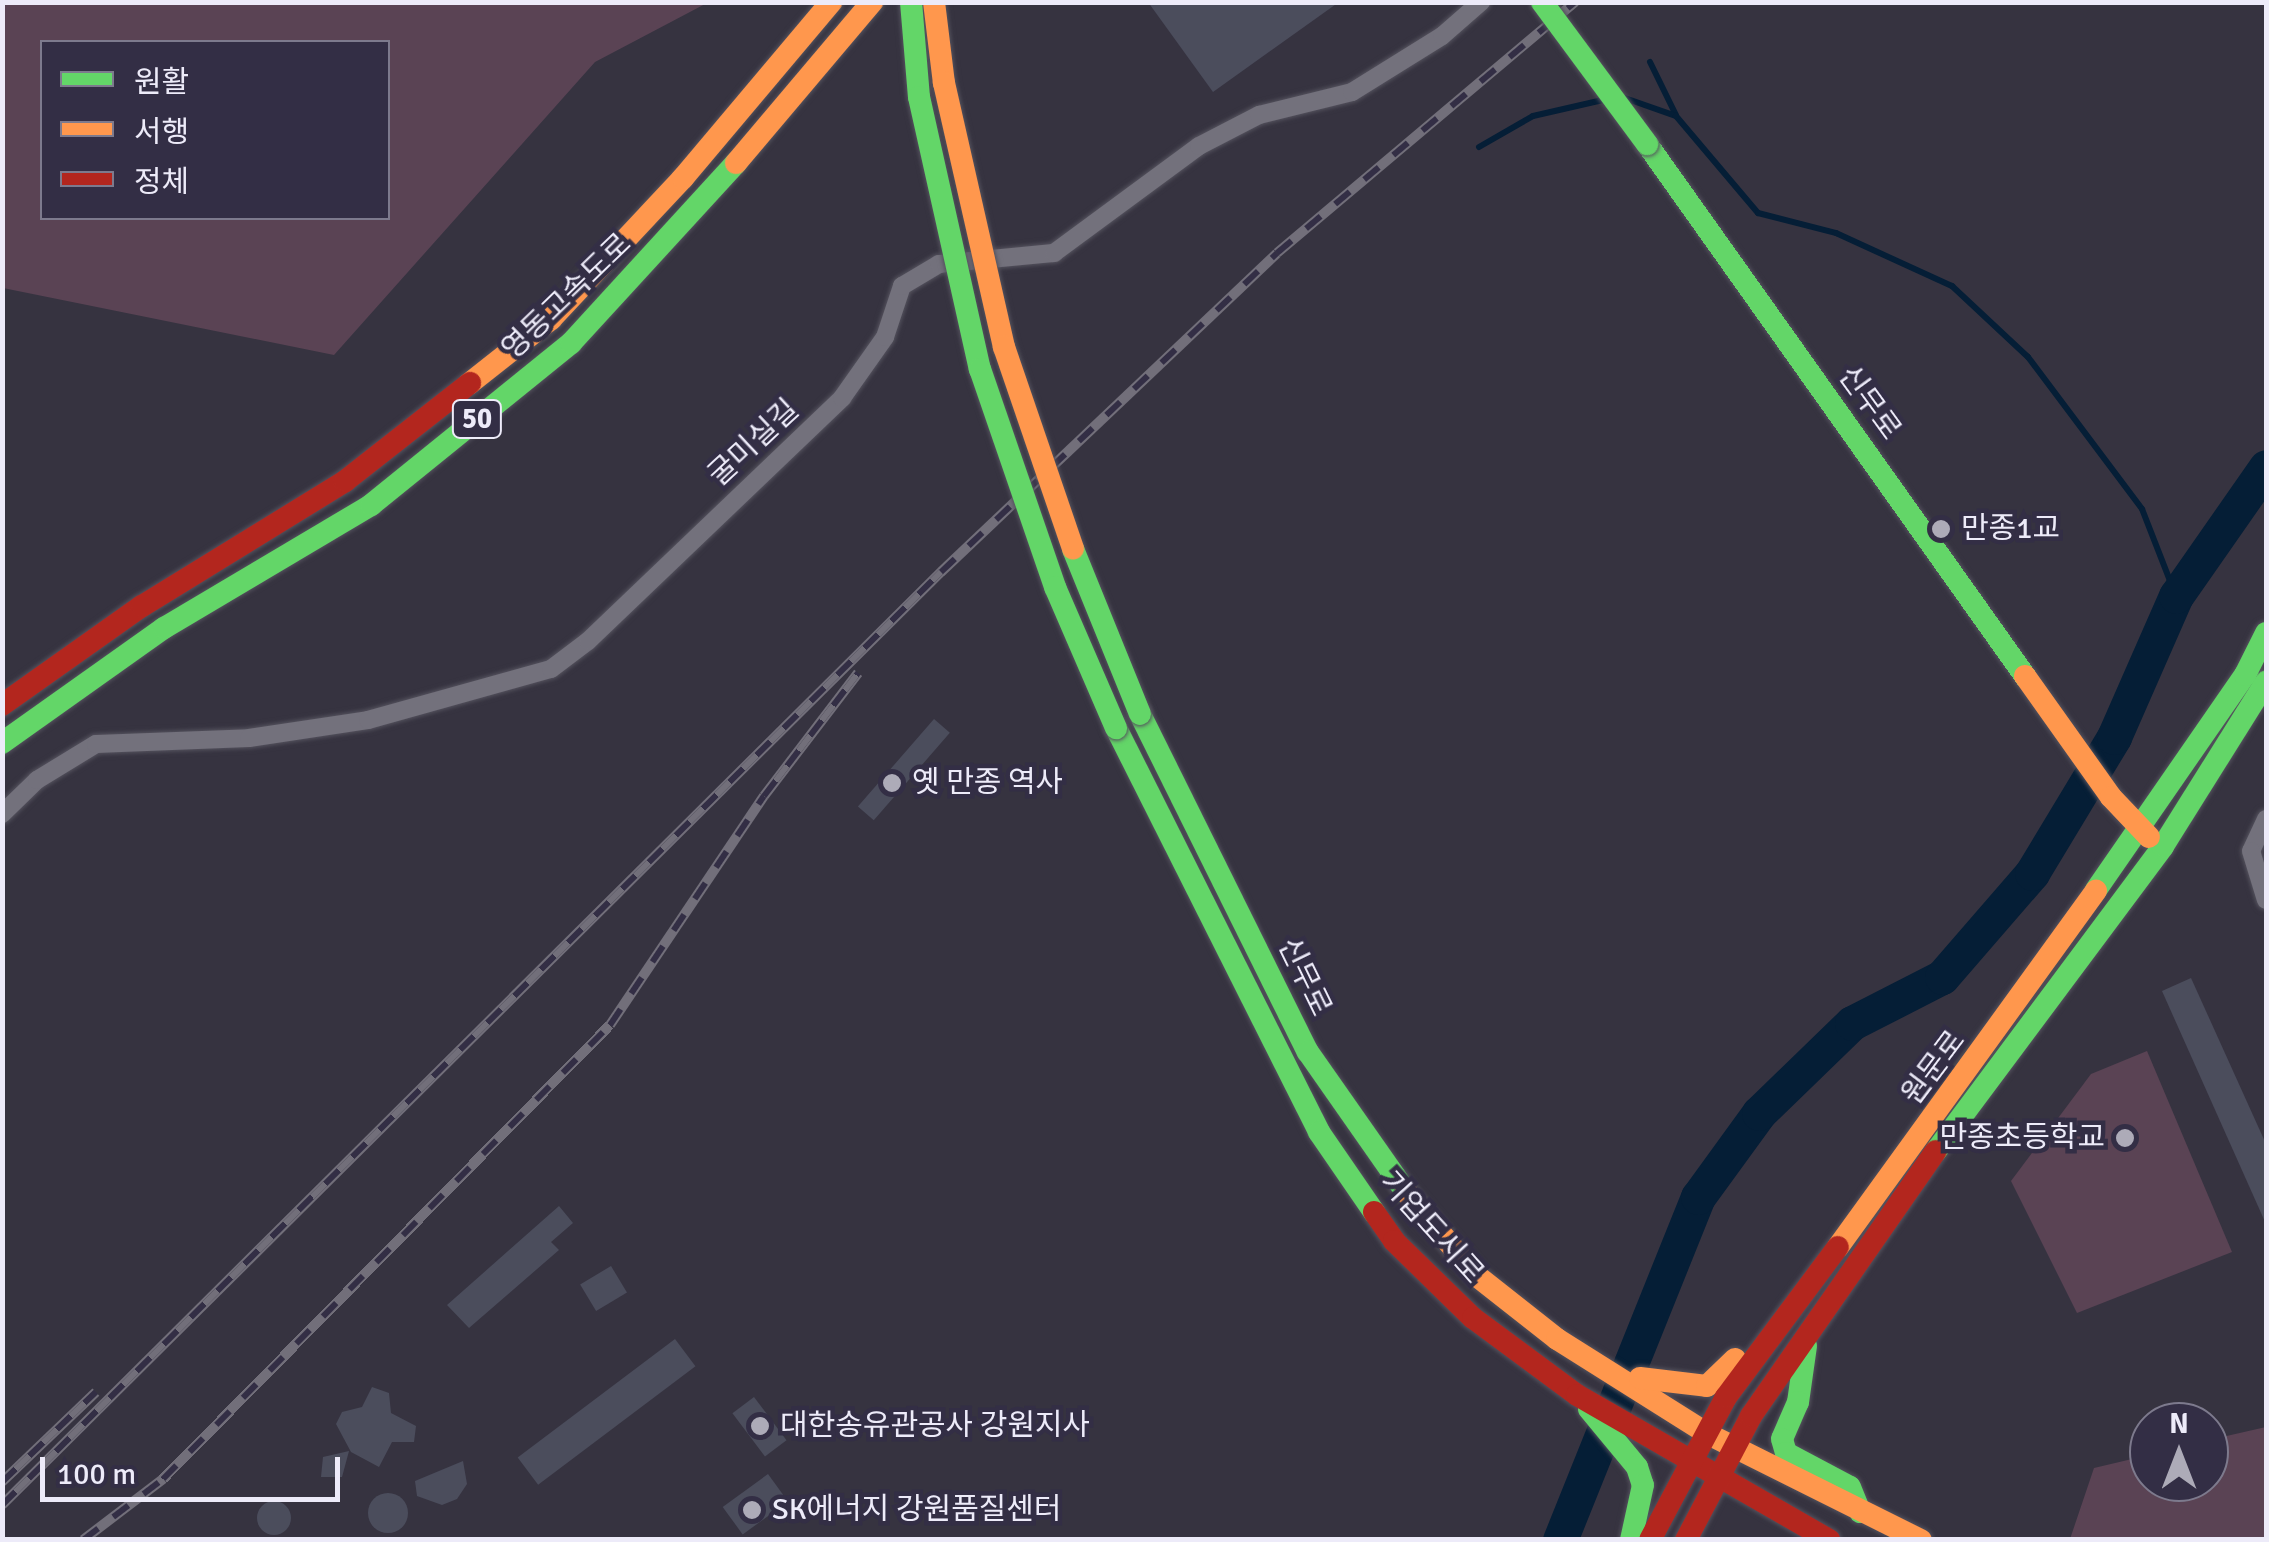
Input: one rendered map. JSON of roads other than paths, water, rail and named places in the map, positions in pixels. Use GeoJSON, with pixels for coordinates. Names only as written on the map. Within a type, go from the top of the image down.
{"type":"FeatureCollection","features":[{"type":"Feature","properties":{"kind":"main road","name":"영동고속도로"},"geometry":{"type":"LineString","coordinates":[[2,705],[142,606],[345,481],[551,319],[683,178],[831,2]]}},
{"type":"Feature","properties":{"kind":"main road","name":"영동고속도로"},"geometry":{"type":"LineString","coordinates":[[2,742],[164,628],[371,505],[571,343],[872,2]]}},
{"type":"Feature","properties":{"kind":"main road","name":"신무로"},"geometry":{"type":"LineString","coordinates":[[910,2],[920,98],[944,228],[980,369],[1055,587],[1116,728],[1282,1063]]}},
{"type":"Feature","properties":{"kind":"main road","name":"신무로"},"geometry":{"type":"LineString","coordinates":[[934,2],[952,122],[1004,347],[1088,596],[1140,714],[1308,1052]]}},
{"type":"Feature","properties":{"kind":"main road","name":"신무로"},"geometry":{"type":"LineString","coordinates":[[1542,2],[2111,797],[2140,830]]}},
{"type":"Feature","properties":{"kind":"main road","name":"원문로"},"geometry":{"type":"LineString","coordinates":[[1650,1540],[1706,1433],[2140,830],[2266,633]]}},
{"type":"Feature","properties":{"kind":"main road","name":"원문로"},"geometry":{"type":"LineString","coordinates":[[1686,1540],[1734,1449],[1980,1087],[2162,846],[2266,682]]}},
{"type":"Feature","properties":{"kind":"main road"},"geometry":{"type":"LineString","coordinates":[[2140,830],[2162,846]]}},
{"type":"Feature","properties":{"kind":"main road","name":"기업도시로"},"geometry":{"type":"LineString","coordinates":[[1308,1052],[1402,1186],[1477,1276],[1557,1340],[1604,1365]]}},
{"type":"Feature","properties":{"kind":"main road","name":"기업도시로"},"geometry":{"type":"LineString","coordinates":[[1282,1063],[1340,1166],[1394,1241],[1473,1318],[1577,1395]]}},
{"type":"Feature","properties":{"kind":"main road"},"geometry":{"type":"LineString","coordinates":[[1604,1365],[1665,1386],[1707,1386],[1719,1381],[1865,1190],[1891,1176]]}},
{"type":"Feature","properties":{"kind":"main road"},"geometry":{"type":"LineString","coordinates":[[1806,1343],[1798,1402],[1782,1439],[1786,1453],[1850,1487],[1860,1512]]}},
{"type":"Feature","properties":{"kind":"main road"},"geometry":{"type":"LineString","coordinates":[[1604,1365],[1734,1449],[1921,1540]]}},
{"type":"Feature","properties":{"kind":"main road"},"geometry":{"type":"LineString","coordinates":[[1577,1395],[1829,1540]]}},
{"type":"Feature","properties":{"kind":"main road"},"geometry":{"type":"LineString","coordinates":[[1577,1395],[1637,1466],[1642,1484],[1631,1540]]}},
{"type":"Feature","properties":{"kind":"street","name":"굴미실길"},"geometry":{"type":"LineString","coordinates":[[2,814],[37,780],[96,744],[248,738],[368,720],[552,668],[588,642],[842,398],[884,337],[902,286],[939,264],[1054,253],[1199,146],[1258,116],[1352,92],[1442,36],[1481,2]]}},
{"type":"Feature","properties":{"kind":"street"},"geometry":{"type":"LineString","coordinates":[[2266,819],[2251,851],[2266,900]]}},
{"type":"Feature","properties":{"kind":"waterway"},"geometry":{"type":"LineString","coordinates":[[1650,62],[1676,115]]}},
{"type":"Feature","properties":{"kind":"waterway"},"geometry":{"type":"LineString","coordinates":[[1619,96],[1676,116],[1758,213],[1836,233],[1952,286],[2028,357],[2142,509],[2176,596]]}},
{"type":"Feature","properties":{"kind":"waterway"},"geometry":{"type":"LineString","coordinates":[[1479,147],[1533,116],[1607,99]]}},
{"type":"Feature","properties":{"kind":"waterway"},"geometry":{"type":"LineString","coordinates":[[1560,1540],[1698,1197],[1759,1113],[1852,1023],[1942,977],[2032,873],[2114,737],[2176,596],[2266,467]]}},
{"type":"Feature","properties":{"kind":"railway"},"geometry":{"type":"LineString","coordinates":[[2,1505],[941,572],[1277,253],[1575,2]]}},
{"type":"Feature","properties":{"kind":"railway"},"geometry":{"type":"LineString","coordinates":[[83,1540],[163,1479],[610,1025],[764,796],[858,673]]}},
{"type":"Feature","properties":{"kind":"railway"},"geometry":{"type":"LineString","coordinates":[[2,1482],[96,1392]]}},
{"type":"Feature","properties":{"kind":"place","name":"만종1교"},"geometry":{"type":"Point","coordinates":[1941,529]}},
{"type":"Feature","properties":{"kind":"place","name":"옛 만종 역사"},"geometry":{"type":"Point","coordinates":[892,783]}},
{"type":"Feature","properties":{"kind":"place","name":"만종초등학교"},"geometry":{"type":"Point","coordinates":[2125,1138]}},
{"type":"Feature","properties":{"kind":"place","name":"대한송유관공사 강원지사"},"geometry":{"type":"Point","coordinates":[760,1426]}},
{"type":"Feature","properties":{"kind":"place","name":"SK에너지 강원품질센터"},"geometry":{"type":"Point","coordinates":[752,1510]}}]}
